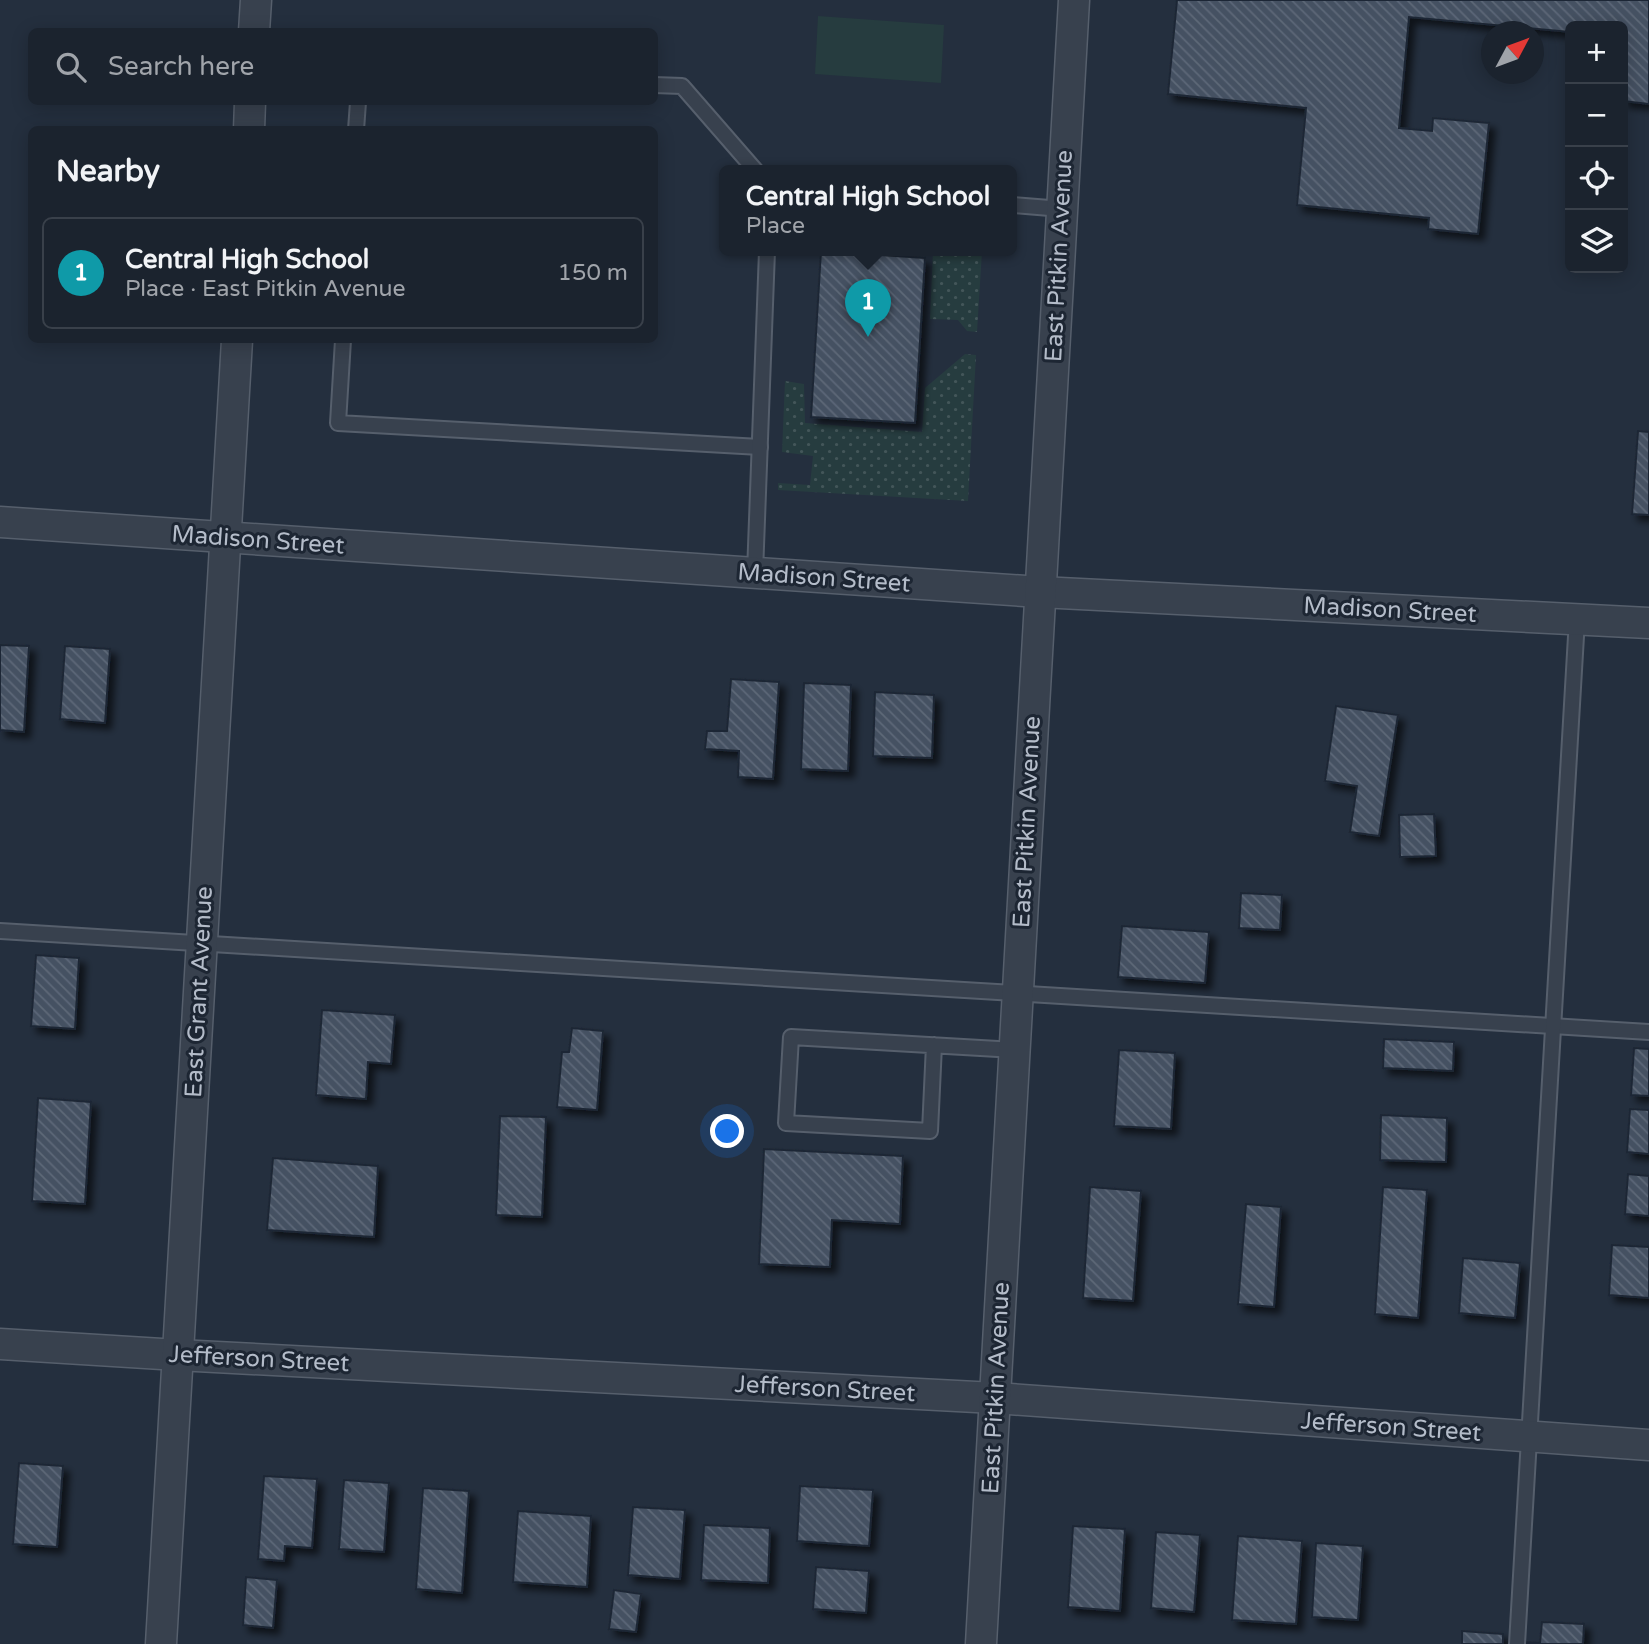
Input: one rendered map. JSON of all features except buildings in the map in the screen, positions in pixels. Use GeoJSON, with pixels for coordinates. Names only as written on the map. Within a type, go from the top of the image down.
{"type":"FeatureCollection","features":[{"type":"Feature","properties":{"kind":"street"},"geometry":{"type":"LineString","coordinates":[[254,28],[256,0]]}},
{"type":"Feature","properties":{"kind":"street","name":"East Pitkin Avenue"},"geometry":{"type":"LineString","coordinates":[[981,1644],[1074,0]]}},
{"type":"Feature","properties":{"kind":"street"},"geometry":{"type":"LineString","coordinates":[[249,126],[250,105]]}},
{"type":"Feature","properties":{"kind":"street","name":"East Grant Avenue"},"geometry":{"type":"LineString","coordinates":[[161,1644],[237,343]]}},
{"type":"Feature","properties":{"kind":"street","name":"Madison Street"},"geometry":{"type":"LineString","coordinates":[[0,522],[1040,592],[1649,623]]}},
{"type":"Feature","properties":{"kind":"street","name":"Jefferson Street"},"geometry":{"type":"LineString","coordinates":[[0,1344],[995,1398],[1649,1445]]}},
{"type":"Feature","properties":{"kind":"lane"},"geometry":{"type":"LineString","coordinates":[[658,85],[682,86],[751,165]]}},
{"type":"Feature","properties":{"kind":"lane"},"geometry":{"type":"LineString","coordinates":[[356,126],[358,105]]}},
{"type":"Feature","properties":{"kind":"lane"},"geometry":{"type":"LineString","coordinates":[[1017,205],[1062,209]]}},
{"type":"Feature","properties":{"kind":"lane"},"geometry":{"type":"LineString","coordinates":[[755,573],[767,256]]}},
{"type":"Feature","properties":{"kind":"lane"},"geometry":{"type":"LineString","coordinates":[[343,343],[338,423],[760,447]]}},
{"type":"Feature","properties":{"kind":"lane"},"geometry":{"type":"LineString","coordinates":[[1517,1644],[1577,620]]}},
{"type":"Feature","properties":{"kind":"lane"},"geometry":{"type":"LineString","coordinates":[[0,931],[1649,1032]]}},
{"type":"Feature","properties":{"kind":"lane"},"geometry":{"type":"LineString","coordinates":[[934,1045],[930,1131],[786,1123],[791,1037],[934,1045],[1015,1050]]}},
{"type":"Feature","properties":{"kind":"green space"},"geometry":{"type":"Polygon","coordinates":[[[818,16],[944,25],[941,83],[815,74],[818,16]]]}},
{"type":"Feature","properties":{"kind":"green space"},"geometry":{"type":"Polygon","coordinates":[[[933,256],[982,256],[977,332],[967,331],[958,320],[930,319],[933,256]]]}},
{"type":"Feature","properties":{"kind":"green space"},"geometry":{"type":"Polygon","coordinates":[[[965,354],[976,355],[968,501],[778,490],[778,483],[810,485],[813,456],[782,452],[785,381],[804,384],[805,423],[922,432],[925,388],[965,354]]]}},
{"type":"Feature","properties":{"kind":"place","name":"Central High School"},"geometry":{"type":"Point","coordinates":[868,337]}}]}
